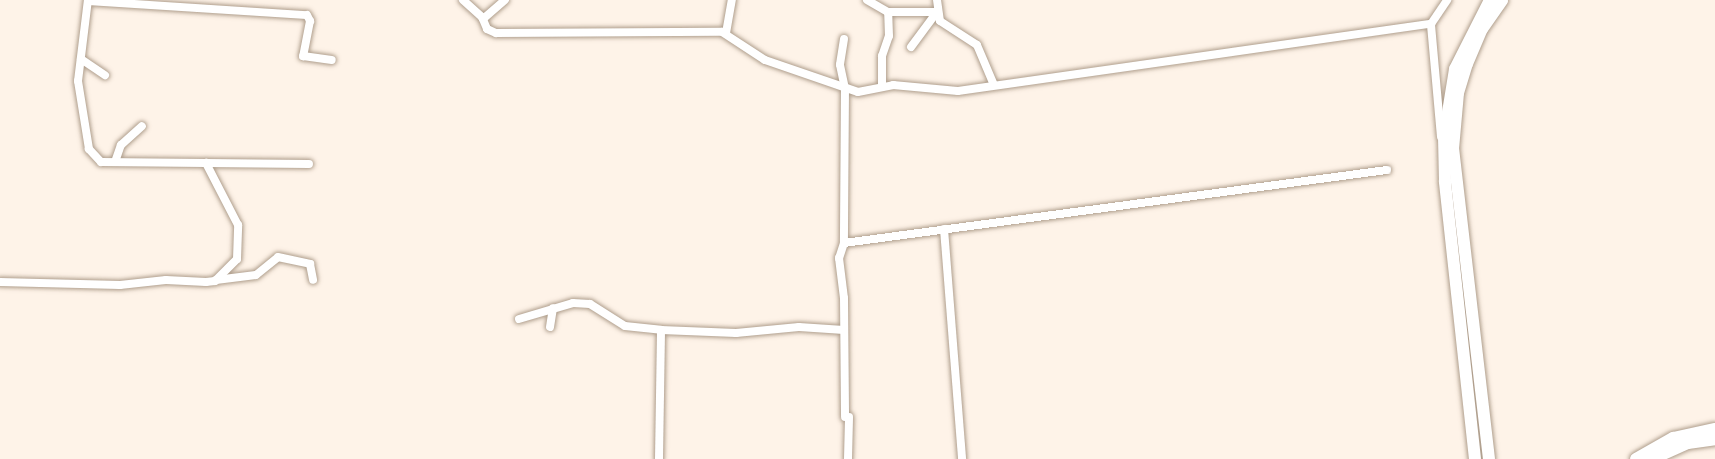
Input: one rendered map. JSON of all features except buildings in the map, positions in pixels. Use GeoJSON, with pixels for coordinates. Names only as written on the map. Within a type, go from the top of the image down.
{"type":"FeatureCollection","features":[{"type":"Feature","properties":{"kind":"highway"},"geometry":{"type":"LineString","coordinates":[[1475,459],[1444,163],[1446,112],[1455,69],[1490,0]]}},
{"type":"Feature","properties":{"kind":"highway"},"geometry":{"type":"LineString","coordinates":[[1489,459],[1453,149],[1458,93],[1467,64],[1482,29],[1502,0]]}},
{"type":"Feature","properties":{"kind":"highway"},"geometry":{"type":"LineString","coordinates":[[1636,459],[1673,438],[1715,429]]}},
{"type":"Feature","properties":{"kind":"highway"},"geometry":{"type":"LineString","coordinates":[[1652,459],[1681,445],[1715,439]]}},
{"type":"Feature","properties":{"kind":"street"},"geometry":{"type":"LineString","coordinates":[[463,0],[483,18],[487,29],[496,33],[726,33],[759,57],[845,88],[864,92],[882,86],[948,91],[1431,24]]}},
{"type":"Feature","properties":{"kind":"street"},"geometry":{"type":"LineString","coordinates":[[483,18],[505,0]]}},
{"type":"Feature","properties":{"kind":"street"},"geometry":{"type":"LineString","coordinates":[[726,33],[732,0]]}},
{"type":"Feature","properties":{"kind":"street"},"geometry":{"type":"LineString","coordinates":[[867,0],[888,12],[937,12]]}},
{"type":"Feature","properties":{"kind":"street"},"geometry":{"type":"LineString","coordinates":[[937,0],[937,12],[944,26],[977,45],[994,85]]}},
{"type":"Feature","properties":{"kind":"street"},"geometry":{"type":"LineString","coordinates":[[1444,163],[1434,86],[1431,24],[1447,0]]}},
{"type":"Feature","properties":{"kind":"street"},"geometry":{"type":"LineString","coordinates":[[309,164],[101,162],[89,149],[78,81],[88,1],[307,15],[309,21],[303,56],[332,60]]}},
{"type":"Feature","properties":{"kind":"street"},"geometry":{"type":"LineString","coordinates":[[882,86],[882,56],[890,36],[888,12]]}},
{"type":"Feature","properties":{"kind":"street"},"geometry":{"type":"LineString","coordinates":[[911,47],[937,12]]}},
{"type":"Feature","properties":{"kind":"street"},"geometry":{"type":"LineString","coordinates":[[844,39],[840,65],[845,88],[844,243],[838,258],[844,330],[848,459]]}},
{"type":"Feature","properties":{"kind":"street"},"geometry":{"type":"LineString","coordinates":[[81,59],[105,75]]}},
{"type":"Feature","properties":{"kind":"street"},"geometry":{"type":"LineString","coordinates":[[115,162],[121,145],[142,126]]}},
{"type":"Feature","properties":{"kind":"street"},"geometry":{"type":"LineString","coordinates":[[206,164],[238,225],[240,243],[237,259],[215,280]]}},
{"type":"Feature","properties":{"kind":"street"},"geometry":{"type":"LineString","coordinates":[[844,243],[1387,170]]}},
{"type":"Feature","properties":{"kind":"street"},"geometry":{"type":"LineString","coordinates":[[944,229],[962,459]]}},
{"type":"Feature","properties":{"kind":"street"},"geometry":{"type":"LineString","coordinates":[[0,282],[120,285],[215,280],[256,275],[278,257],[310,264],[313,280]]}},
{"type":"Feature","properties":{"kind":"street"},"geometry":{"type":"LineString","coordinates":[[519,319],[573,303],[590,304],[625,326],[661,330],[736,333],[799,327],[844,330]]}},
{"type":"Feature","properties":{"kind":"street"},"geometry":{"type":"LineString","coordinates":[[550,327],[553,308]]}},
{"type":"Feature","properties":{"kind":"street"},"geometry":{"type":"LineString","coordinates":[[659,459],[661,330]]}}]}
